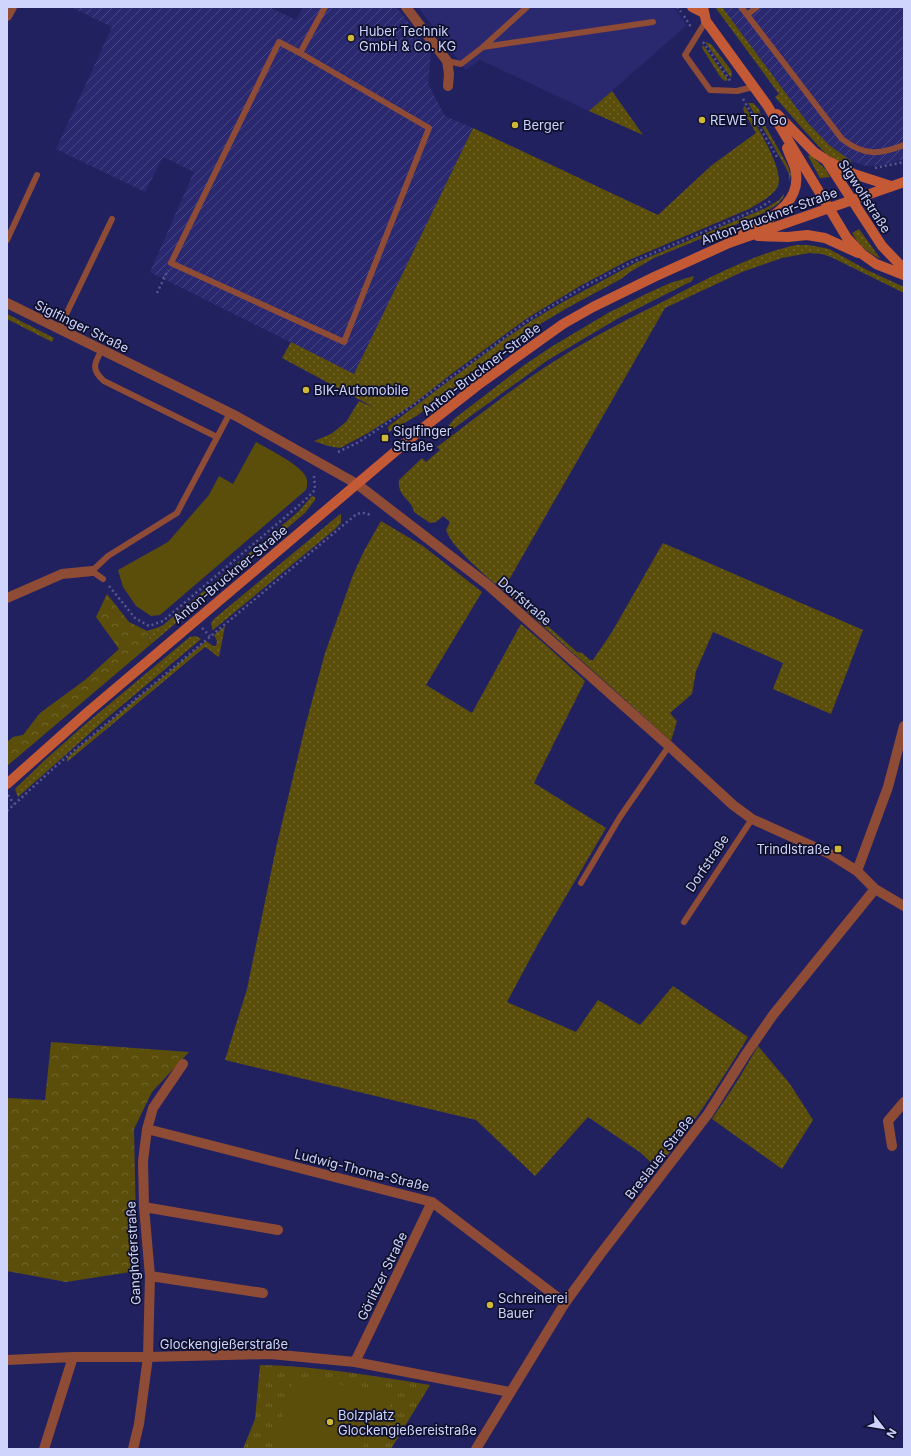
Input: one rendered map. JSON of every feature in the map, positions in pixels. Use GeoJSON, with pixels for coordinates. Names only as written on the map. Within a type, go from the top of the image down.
{"type":"FeatureCollection","features":[{"type":"Feature","properties":{"kind":"main road","name":"Sigwolfstraße"},"geometry":{"type":"LineString","coordinates":[[692,7],[704,14],[753,87],[767,105],[814,152],[826,160],[882,246],[904,269]]}},
{"type":"Feature","properties":{"kind":"main road","name":"Sigwolfstraße"},"geometry":{"type":"LineString","coordinates":[[767,105],[777,124],[847,238],[862,254],[876,264],[904,275]]}},
{"type":"Feature","properties":{"kind":"main road"},"geometry":{"type":"LineString","coordinates":[[729,243],[775,214],[788,204],[792,198],[796,183],[795,168],[777,124]]}},
{"type":"Feature","properties":{"kind":"main road"},"geometry":{"type":"LineString","coordinates":[[826,160],[854,174],[891,186]]}},
{"type":"Feature","properties":{"kind":"main road","name":"Anton-Bruckner-Straße"},"geometry":{"type":"LineString","coordinates":[[7,784],[101,701],[423,428],[478,385],[563,324],[654,276],[729,243],[904,182]]}},
{"type":"Feature","properties":{"kind":"main road"},"geometry":{"type":"LineString","coordinates":[[752,236],[788,237],[807,235],[825,238],[862,254]]}},
{"type":"Feature","properties":{"kind":"street"},"geometry":{"type":"LineString","coordinates":[[7,16],[12,7]]}},
{"type":"Feature","properties":{"kind":"street"},"geometry":{"type":"LineString","coordinates":[[406,7],[447,61],[449,74],[448,86]]}},
{"type":"Feature","properties":{"kind":"street","name":"Siglfinger Straße"},"geometry":{"type":"LineString","coordinates":[[7,303],[230,413],[287,443],[357,484]]}},
{"type":"Feature","properties":{"kind":"street","name":"Dorfstraße"},"geometry":{"type":"LineString","coordinates":[[357,484],[488,585],[733,805],[752,819],[830,854],[857,872],[875,889],[904,906]]}},
{"type":"Feature","properties":{"kind":"street"},"geometry":{"type":"LineString","coordinates":[[7,598],[62,574],[92,570]]}},
{"type":"Feature","properties":{"kind":"street"},"geometry":{"type":"LineString","coordinates":[[857,872],[888,787],[904,726]]}},
{"type":"Feature","properties":{"kind":"street","name":"Breslauer Straße"},"geometry":{"type":"LineString","coordinates":[[476,1449],[564,1302],[708,1114],[769,1020],[875,889]]}},
{"type":"Feature","properties":{"kind":"street","name":"Ganghoferstraße"},"geometry":{"type":"LineString","coordinates":[[133,1449],[139,1424],[148,1357],[150,1276],[144,1207],[143,1161],[147,1129],[153,1108],[183,1064]]}},
{"type":"Feature","properties":{"kind":"street"},"geometry":{"type":"LineString","coordinates":[[892,1146],[888,1121],[904,1102]]}},
{"type":"Feature","properties":{"kind":"street","name":"Ludwig-Thoma-Straße"},"geometry":{"type":"LineString","coordinates":[[147,1129],[432,1202],[564,1302]]}},
{"type":"Feature","properties":{"kind":"street","name":"Görlitzer Straße"},"geometry":{"type":"LineString","coordinates":[[355,1362],[432,1202]]}},
{"type":"Feature","properties":{"kind":"street"},"geometry":{"type":"LineString","coordinates":[[144,1207],[278,1230]]}},
{"type":"Feature","properties":{"kind":"street"},"geometry":{"type":"LineString","coordinates":[[150,1276],[263,1293]]}},
{"type":"Feature","properties":{"kind":"street","name":"Glockengießerstraße"},"geometry":{"type":"LineString","coordinates":[[7,1360],[73,1357],[270,1354],[355,1362],[510,1392]]}},
{"type":"Feature","properties":{"kind":"street"},"geometry":{"type":"LineString","coordinates":[[44,1449],[73,1357]]}},
{"type":"Feature","properties":{"kind":"lane"},"geometry":{"type":"LineString","coordinates":[[300,53],[325,7]]}},
{"type":"Feature","properties":{"kind":"lane"},"geometry":{"type":"LineString","coordinates":[[447,61],[461,64],[527,7]]}},
{"type":"Feature","properties":{"kind":"lane"},"geometry":{"type":"LineString","coordinates":[[741,7],[842,139],[852,147],[870,153],[891,150],[904,146]]}},
{"type":"Feature","properties":{"kind":"lane"},"geometry":{"type":"LineString","coordinates":[[747,15],[757,7]]}},
{"type":"Feature","properties":{"kind":"lane"},"geometry":{"type":"LineString","coordinates":[[704,14],[685,54],[710,90],[738,91],[753,87]]}},
{"type":"Feature","properties":{"kind":"lane"},"geometry":{"type":"LineString","coordinates":[[482,47],[653,22]]}},
{"type":"Feature","properties":{"kind":"lane"},"geometry":{"type":"LineString","coordinates":[[279,42],[300,53],[429,128],[344,342],[171,263],[279,42]]}},
{"type":"Feature","properties":{"kind":"lane"},"geometry":{"type":"LineString","coordinates":[[7,240],[37,175]]}},
{"type":"Feature","properties":{"kind":"lane"},"geometry":{"type":"LineString","coordinates":[[60,329],[112,219]]}},
{"type":"Feature","properties":{"kind":"lane"},"geometry":{"type":"LineString","coordinates":[[102,350],[95,362],[95,371],[104,382],[217,437]]}},
{"type":"Feature","properties":{"kind":"lane"},"geometry":{"type":"LineString","coordinates":[[103,579],[92,570],[108,556],[177,513],[230,413]]}},
{"type":"Feature","properties":{"kind":"lane"},"geometry":{"type":"LineString","coordinates":[[581,883],[620,817],[669,746]]}},
{"type":"Feature","properties":{"kind":"lane","name":"Dorfstraße"},"geometry":{"type":"LineString","coordinates":[[684,922],[752,819]]}},
{"type":"Feature","properties":{"kind":"path"},"geometry":{"type":"LineString","coordinates":[[704,45],[731,81]]}},
{"type":"Feature","properties":{"kind":"path"},"geometry":{"type":"LineString","coordinates":[[744,101],[779,162]]}},
{"type":"Feature","properties":{"kind":"path"},"geometry":{"type":"LineString","coordinates":[[871,168],[884,167],[904,162]]}},
{"type":"Feature","properties":{"kind":"path"},"geometry":{"type":"LineString","coordinates":[[157,293],[171,263]]}},
{"type":"Feature","properties":{"kind":"path"},"geometry":{"type":"LineString","coordinates":[[103,579],[135,618],[149,626],[163,621],[304,501],[315,490],[314,475]]}},
{"type":"Feature","properties":{"kind":"path"},"geometry":{"type":"LineString","coordinates":[[7,811],[57,765],[353,517],[358,513],[364,512],[370,515]]}},
{"type":"Feature","properties":{"kind":"path"},"geometry":{"type":"LineString","coordinates":[[7,793],[15,804]]}},
{"type":"Feature","properties":{"kind":"shaded area","name":"Huber Technik GmbH & Co. KG"},"geometry":{"type":"Polygon","coordinates":[[[71,7],[269,7],[296,20],[303,7],[396,7],[410,24],[431,53],[428,84],[445,116],[473,128],[354,374],[150,272],[194,172],[163,157],[145,192],[56,149],[112,27],[71,7]]]}},
{"type":"Feature","properties":{"kind":"shaded area"},"geometry":{"type":"Polygon","coordinates":[[[418,7],[673,7],[687,25],[589,111],[480,60],[466,70],[418,7]]]}},
{"type":"Feature","properties":{"kind":"shaded area"},"geometry":{"type":"Polygon","coordinates":[[[722,7],[904,7],[904,159],[882,165],[866,166],[851,161],[829,145],[807,122],[722,7]]]}},
{"type":"Feature","properties":{"kind":"green space"},"geometry":{"type":"Polygon","coordinates":[[[715,7],[722,7],[807,122],[829,145],[851,161],[848,167],[826,154],[775,97],[779,94],[715,7]]]}},
{"type":"Feature","properties":{"kind":"green space"},"geometry":{"type":"Polygon","coordinates":[[[705,42],[711,44],[731,70],[731,78],[705,42]]]}},
{"type":"Feature","properties":{"kind":"green space"},"geometry":{"type":"Polygon","coordinates":[[[703,45],[728,80],[725,81],[721,78],[702,48],[703,45]]]}},
{"type":"Feature","properties":{"kind":"green space"},"geometry":{"type":"Polygon","coordinates":[[[612,91],[643,135],[589,111],[612,91]]]}},
{"type":"Feature","properties":{"kind":"green space"},"geometry":{"type":"Polygon","coordinates":[[[748,103],[753,103],[759,109],[762,120],[788,166],[791,175],[789,182],[789,174],[785,166],[748,103]]]}},
{"type":"Feature","properties":{"kind":"green space"},"geometry":{"type":"Polygon","coordinates":[[[745,106],[774,159],[777,170],[779,180],[777,188],[768,197],[749,209],[629,260],[580,286],[526,319],[412,405],[368,433],[340,448],[314,441],[331,434],[346,422],[359,401],[375,408],[282,358],[291,342],[354,374],[473,128],[658,215],[712,165],[756,133],[744,112],[743,108],[745,106]]]}},
{"type":"Feature","properties":{"kind":"green space"},"geometry":{"type":"Polygon","coordinates":[[[811,155],[826,170],[830,177],[820,178],[808,156],[811,155]]]}},
{"type":"Feature","properties":{"kind":"green space"},"geometry":{"type":"Polygon","coordinates":[[[784,194],[779,203],[764,213],[654,258],[621,279],[567,308],[527,332],[418,415],[389,432],[388,427],[390,425],[531,321],[635,263],[766,208],[779,200],[784,194]]]}},
{"type":"Feature","properties":{"kind":"green space"},"geometry":{"type":"Polygon","coordinates":[[[859,229],[880,258],[867,251],[854,237],[852,233],[859,229]]]}},
{"type":"Feature","properties":{"kind":"green space"},"geometry":{"type":"Polygon","coordinates":[[[796,245],[809,245],[829,249],[867,270],[904,287],[904,293],[831,257],[822,254],[809,253],[782,258],[742,272],[665,308],[506,585],[532,612],[577,652],[582,653],[590,660],[593,660],[612,632],[663,543],[863,630],[831,714],[773,689],[783,663],[713,632],[696,671],[692,694],[670,713],[677,721],[671,741],[471,562],[449,537],[446,530],[450,522],[443,516],[436,522],[430,523],[414,512],[411,504],[400,490],[399,480],[422,458],[426,462],[440,450],[437,447],[497,402],[542,369],[572,351],[613,327],[716,275],[779,249],[796,245]]]}},
{"type":"Feature","properties":{"kind":"green space"},"geometry":{"type":"Polygon","coordinates":[[[694,276],[692,281],[617,319],[548,360],[446,434],[441,435],[454,419],[523,366],[551,347],[608,313],[648,293],[670,283],[694,276]]]}},
{"type":"Feature","properties":{"kind":"green space"},"geometry":{"type":"Polygon","coordinates":[[[7,314],[54,338],[52,342],[7,319],[7,314]]]}},
{"type":"Feature","properties":{"kind":"green space"},"geometry":{"type":"Polygon","coordinates":[[[256,442],[298,467],[306,477],[306,490],[160,615],[151,616],[136,606],[123,587],[118,570],[168,542],[209,495],[219,476],[233,484],[256,442]]]}},
{"type":"Feature","properties":{"kind":"green space"},"geometry":{"type":"Polygon","coordinates":[[[312,496],[315,497],[315,500],[305,513],[150,645],[147,631],[162,626],[298,512],[312,496]]]}},
{"type":"Feature","properties":{"kind":"green space"},"geometry":{"type":"Polygon","coordinates":[[[341,514],[341,523],[334,530],[213,630],[212,629],[211,623],[214,619],[341,514]]]}},
{"type":"Feature","properties":{"kind":"green space"},"geometry":{"type":"Polygon","coordinates":[[[381,521],[423,546],[482,592],[426,685],[472,713],[521,624],[585,681],[534,783],[606,828],[538,944],[507,1002],[576,1032],[598,1000],[640,1025],[673,986],[748,1037],[705,1104],[682,1137],[657,1168],[641,1153],[588,1117],[535,1176],[476,1120],[225,1060],[247,989],[276,848],[305,727],[325,653],[353,575],[364,551],[381,521]]]}},
{"type":"Feature","properties":{"kind":"green space"},"geometry":{"type":"Polygon","coordinates":[[[107,594],[129,622],[147,631],[150,645],[7,766],[7,742],[13,737],[23,735],[40,713],[85,680],[119,649],[96,617],[107,594]]]}},
{"type":"Feature","properties":{"kind":"green space"},"geometry":{"type":"Polygon","coordinates":[[[225,626],[219,657],[205,647],[67,762],[67,758],[84,743],[206,641],[213,646],[216,646],[217,641],[214,635],[225,626]]]}},
{"type":"Feature","properties":{"kind":"green space"},"geometry":{"type":"Polygon","coordinates":[[[196,636],[201,639],[107,718],[18,797],[15,789],[46,759],[190,637],[196,636]]]}},
{"type":"Feature","properties":{"kind":"green space"},"geometry":{"type":"Polygon","coordinates":[[[51,1042],[189,1052],[152,1092],[134,1129],[137,1271],[66,1282],[7,1271],[7,1098],[45,1100],[51,1042]]]}},
{"type":"Feature","properties":{"kind":"green space"},"geometry":{"type":"Polygon","coordinates":[[[758,1046],[790,1084],[813,1120],[782,1169],[712,1119],[738,1080],[758,1046]]]}},
{"type":"Feature","properties":{"kind":"green space"},"geometry":{"type":"Polygon","coordinates":[[[260,1365],[325,1369],[430,1385],[391,1449],[243,1449],[255,1419],[260,1365]]]}},
{"type":"Feature","properties":{"kind":"green space","name":"Bolzplatz Glockengießereistraße"},"geometry":{"type":"Polygon","coordinates":[[[295,1376],[397,1395],[361,1449],[273,1449],[295,1376]]]}},
{"type":"Feature","properties":{"kind":"place","name":"Huber Technik GmbH & Co. KG"},"geometry":{"type":"Point","coordinates":[351,38]}},
{"type":"Feature","properties":{"kind":"place","name":"REWE To Go"},"geometry":{"type":"Point","coordinates":[702,120]}},
{"type":"Feature","properties":{"kind":"place","name":"Berger"},"geometry":{"type":"Point","coordinates":[515,125]}},
{"type":"Feature","properties":{"kind":"place","name":"BIK-Automobile"},"geometry":{"type":"Point","coordinates":[306,390]}},
{"type":"Feature","properties":{"kind":"place","name":"Siglfinger Straße"},"geometry":{"type":"Point","coordinates":[385,438]}},
{"type":"Feature","properties":{"kind":"place","name":"Trindlstraße"},"geometry":{"type":"Point","coordinates":[838,849]}},
{"type":"Feature","properties":{"kind":"place","name":"Schreinerei Bauer"},"geometry":{"type":"Point","coordinates":[490,1305]}},
{"type":"Feature","properties":{"kind":"place","name":"Bolzplatz Glockengießereistraße"},"geometry":{"type":"Point","coordinates":[330,1422]}}]}
